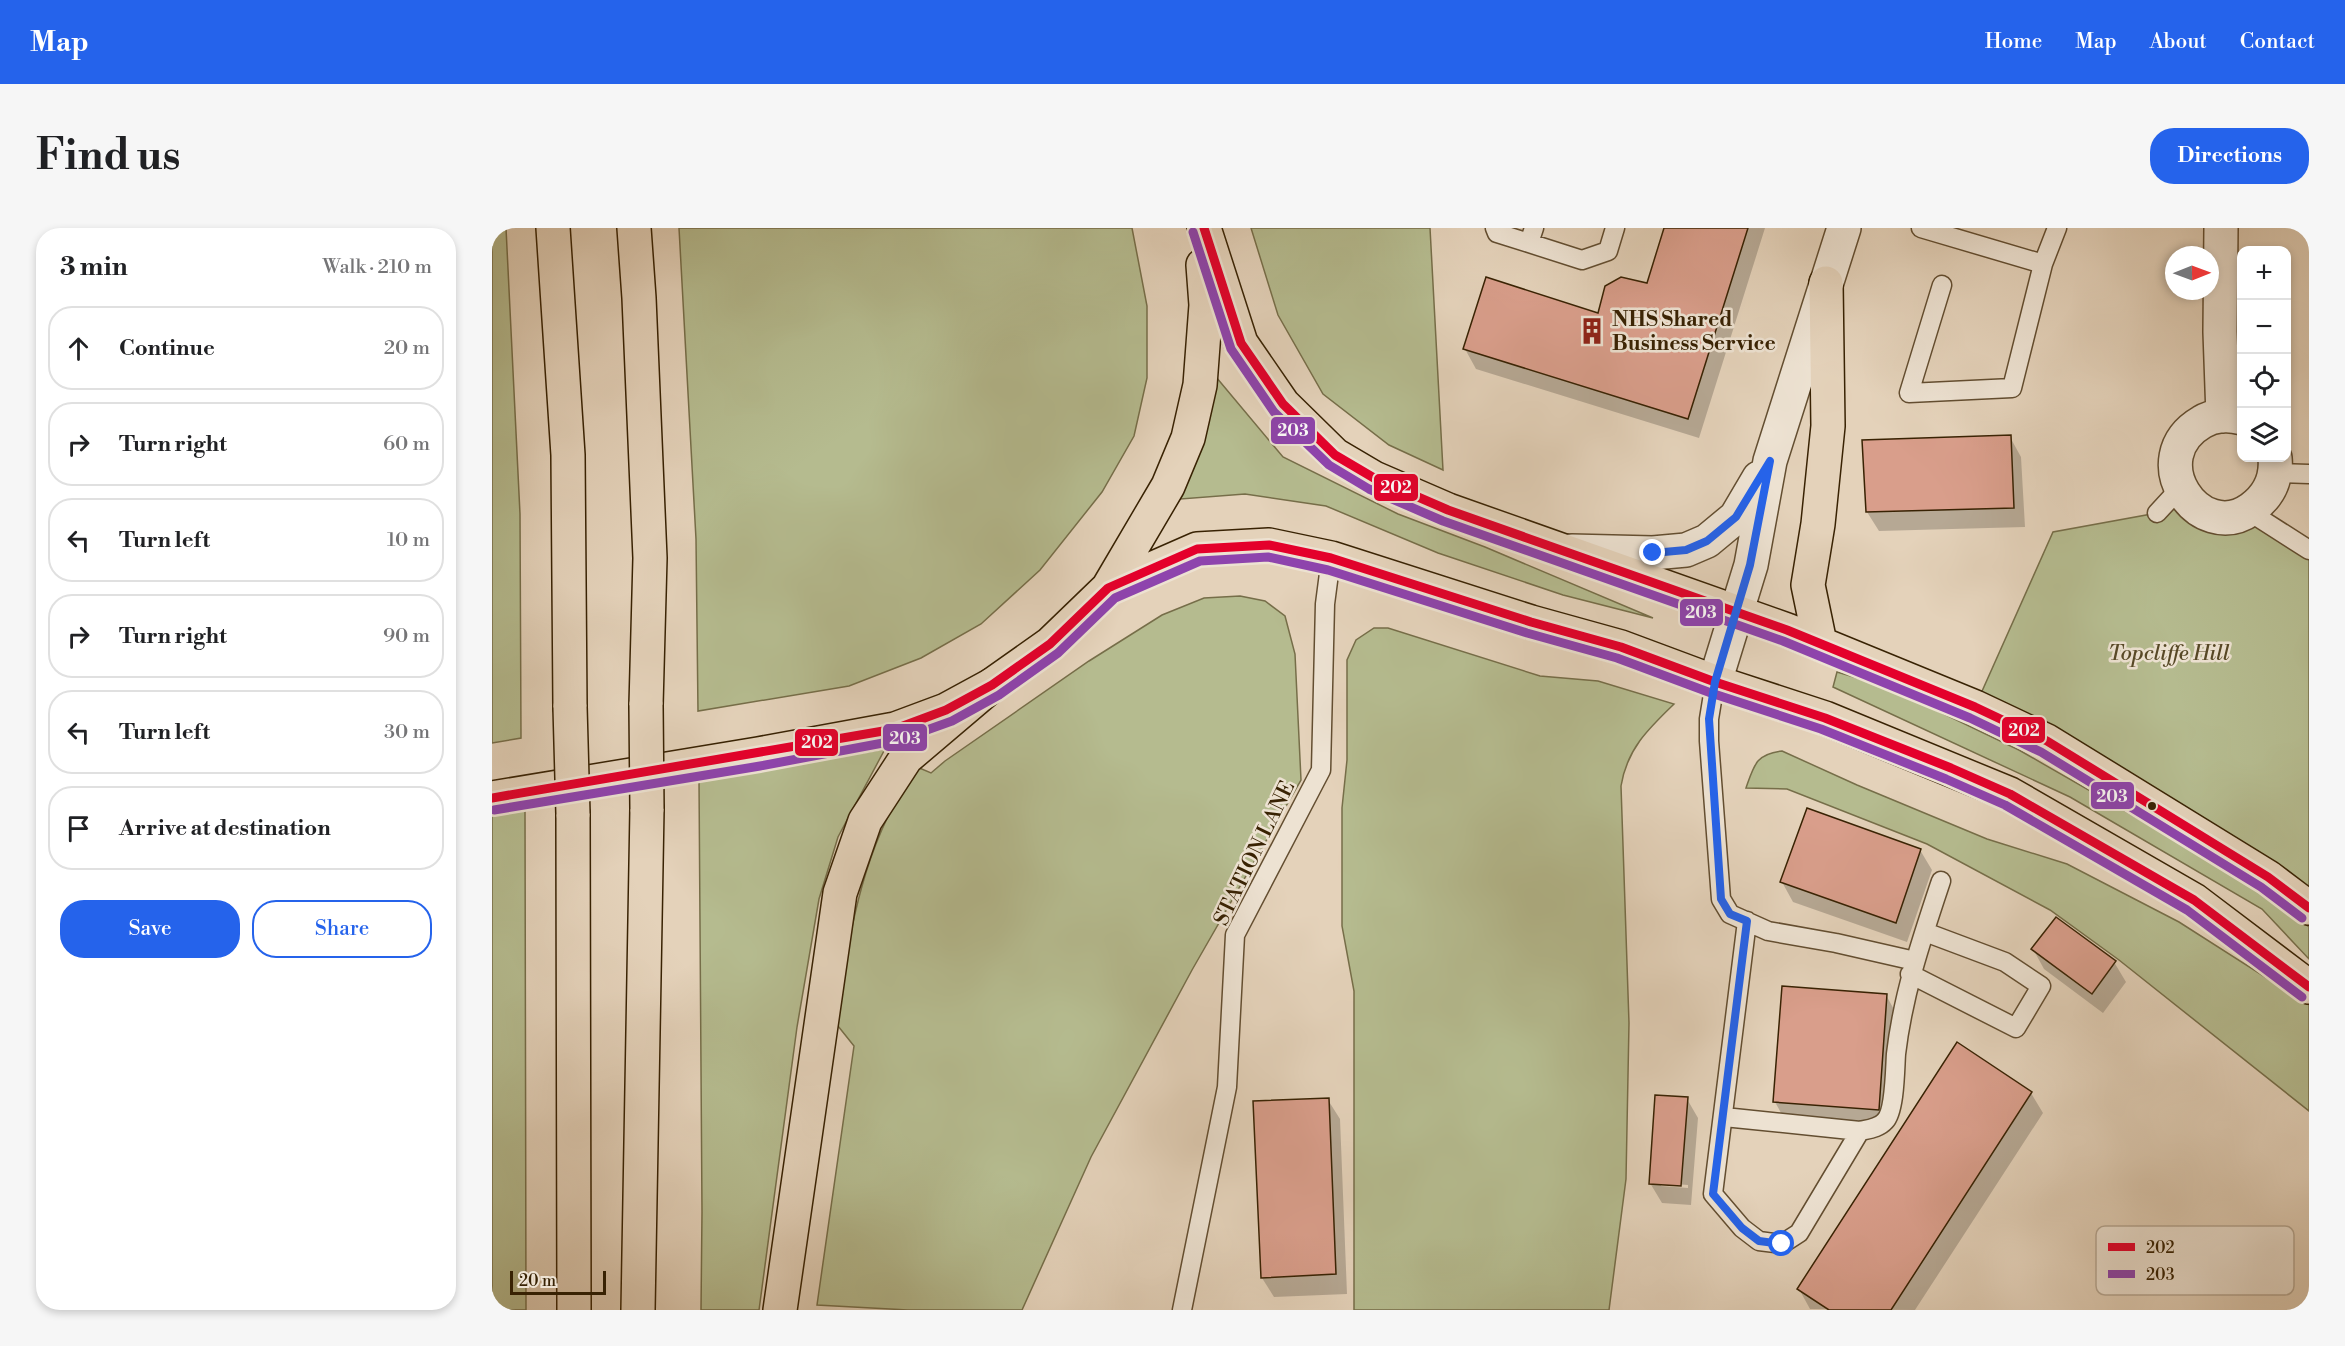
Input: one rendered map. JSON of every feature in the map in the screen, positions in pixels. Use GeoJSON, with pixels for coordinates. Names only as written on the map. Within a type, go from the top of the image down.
{"type":"FeatureCollection","features":[{"type":"Feature","properties":{"kind":"highway"},"geometry":{"type":"LineString","coordinates":[[553,228],[568,455],[573,814],[574,1310]]}},
{"type":"Feature","properties":{"kind":"highway"},"geometry":{"type":"LineString","coordinates":[[634,228],[650,558],[638,1310]]}},
{"type":"Feature","properties":{"kind":"highway"},"geometry":{"type":"LineString","coordinates":[[1202,228],[1241,343],[1283,404],[1335,455],[1374,477],[1448,510],[1820,642],[1964,702],[2047,741],[2268,877],[2309,908]]}},
{"type":"Feature","properties":{"kind":"highway"},"geometry":{"type":"LineString","coordinates":[[780,1310],[829,962],[844,883],[865,821],[906,758],[992,685],[1050,644],[1108,588],[1168,486],[1188,438],[1200,385],[1206,305],[1202,228]]}},
{"type":"Feature","properties":{"kind":"highway"},"geometry":{"type":"LineString","coordinates":[[1820,642],[1808,585],[1818,524],[1828,426],[1826,283]]}},
{"type":"Feature","properties":{"kind":"highway"},"geometry":{"type":"LineString","coordinates":[[1108,588],[1197,549],[1269,545],[1331,558],[1531,622],[1621,647],[1715,682],[1825,718],[2010,794],[2194,900],[2309,987]]}},
{"type":"Feature","properties":{"kind":"highway"},"geometry":{"type":"LineString","coordinates":[[492,798],[895,729],[946,710],[992,685]]}},
{"type":"Feature","properties":{"kind":"street"},"geometry":{"type":"LineString","coordinates":[[1715,682],[1754,552],[1770,461],[1844,228]]}},
{"type":"Feature","properties":{"kind":"street"},"geometry":{"type":"LineString","coordinates":[[2221,228],[2220,332],[2232,417],[2207,419],[2193,427],[2182,440],[2176,455],[2175,472],[2180,488],[2193,505],[2213,515],[2225,517],[2248,511],[2261,502],[2270,489],[2275,466]]}},
{"type":"Feature","properties":{"kind":"street"},"geometry":{"type":"LineString","coordinates":[[1560,551],[1653,553],[1686,550],[1707,541],[1736,517],[1770,461]]}},
{"type":"Feature","properties":{"kind":"lane"},"geometry":{"type":"LineString","coordinates":[[1496,228],[1497,233],[1531,236],[1582,260],[1608,251],[1615,228]]}},
{"type":"Feature","properties":{"kind":"lane"},"geometry":{"type":"LineString","coordinates":[[1921,228],[2043,264]]}},
{"type":"Feature","properties":{"kind":"lane"},"geometry":{"type":"LineString","coordinates":[[1942,285],[1909,393],[2012,388],[2043,264],[2057,228]]}},
{"type":"Feature","properties":{"kind":"lane"},"geometry":{"type":"LineString","coordinates":[[2275,466],[2309,474]]}},
{"type":"Feature","properties":{"kind":"lane"},"geometry":{"type":"LineString","coordinates":[[2157,513],[2180,488]]}},
{"type":"Feature","properties":{"kind":"lane"},"geometry":{"type":"LineString","coordinates":[[2248,511],[2309,550]]}},
{"type":"Feature","properties":{"kind":"lane","name":"STATION LANE"},"geometry":{"type":"LineString","coordinates":[[1182,1310],[1227,1087],[1235,935],[1321,770],[1325,604],[1331,558]]}},
{"type":"Feature","properties":{"kind":"lane"},"geometry":{"type":"LineString","coordinates":[[1715,682],[1709,719],[1709,741],[1721,899],[1730,914],[1768,931],[1836,943],[1913,968],[2016,1028],[2041,987],[2005,962],[1924,932]]}},
{"type":"Feature","properties":{"kind":"lane"},"geometry":{"type":"LineString","coordinates":[[1724,1117],[1860,1131],[1874,1128],[1886,1120],[1891,1107],[1899,1029],[1913,968],[1941,881]]}},
{"type":"Feature","properties":{"kind":"lane"},"geometry":{"type":"LineString","coordinates":[[1747,921],[1713,1194],[1742,1228],[1759,1241],[1782,1244],[1799,1233],[1860,1131]]}},
{"type":"Feature","properties":{"kind":"green space"},"geometry":{"type":"Polygon","coordinates":[[[492,228],[506,228],[520,514],[521,738],[492,743],[492,228]]]}},
{"type":"Feature","properties":{"kind":"green space"},"geometry":{"type":"Polygon","coordinates":[[[679,228],[1132,228],[1147,306],[1147,378],[1134,436],[1102,492],[1040,570],[981,624],[921,658],[849,686],[698,711],[696,539],[679,228]]]}},
{"type":"Feature","properties":{"kind":"green space"},"geometry":{"type":"Polygon","coordinates":[[[1251,228],[1430,228],[1443,470],[1389,445],[1323,394],[1278,315],[1251,228]]]}},
{"type":"Feature","properties":{"kind":"green space"},"geometry":{"type":"Polygon","coordinates":[[[1206,365],[1283,457],[1398,514],[1485,547],[1653,618],[1563,595],[1438,553],[1326,506],[1245,494],[1168,500],[1206,365]]]}},
{"type":"Feature","properties":{"kind":"green space","name":"Topcliffe Hill"},"geometry":{"type":"Polygon","coordinates":[[[2180,488],[2309,550],[2309,908],[1975,707],[2053,532],[2157,513],[2180,488]]]}},
{"type":"Feature","properties":{"kind":"green space"},"geometry":{"type":"Polygon","coordinates":[[[1240,596],[1265,601],[1285,616],[1295,654],[1301,780],[1192,970],[1091,1157],[1022,1310],[908,1310],[817,1305],[854,1046],[834,1021],[861,889],[883,827],[898,797],[917,767],[931,773],[1089,661],[1162,615],[1204,598],[1240,596]]]}},
{"type":"Feature","properties":{"kind":"green space"},"geometry":{"type":"Polygon","coordinates":[[[1374,628],[1388,628],[1540,676],[1598,681],[1674,704],[1640,740],[1628,761],[1621,786],[1629,1023],[1626,1179],[1609,1310],[1354,1310],[1354,991],[1342,926],[1342,808],[1347,760],[1347,660],[1356,640],[1374,628]]]}},
{"type":"Feature","properties":{"kind":"green space"},"geometry":{"type":"Polygon","coordinates":[[[1837,672],[1888,687],[2019,750],[2268,893],[2309,927],[2309,959],[2262,909],[2070,797],[1833,687],[1837,672]]]}},
{"type":"Feature","properties":{"kind":"green space"},"geometry":{"type":"Polygon","coordinates":[[[885,749],[838,837],[819,899],[797,1027],[759,1310],[701,1310],[699,779],[885,749]]]}},
{"type":"Feature","properties":{"kind":"green space"},"geometry":{"type":"Polygon","coordinates":[[[1782,751],[1987,839],[2067,864],[2179,922],[2309,1005],[2309,1111],[2119,960],[2050,910],[1927,844],[1787,789],[1746,788],[1757,762],[1767,755],[1782,751]]]}},
{"type":"Feature","properties":{"kind":"green space"},"geometry":{"type":"Polygon","coordinates":[[[525,810],[526,1310],[492,1310],[492,815],[525,810]]]}},
{"type":"Feature","properties":{"kind":"building","name":"NHS Shared Business Service"},"geometry":{"type":"Polygon","coordinates":[[[1664,228],[1748,228],[1688,419],[1463,349],[1486,277],[1598,313],[1605,286],[1621,277],[1647,283],[1664,228]]]}},
{"type":"Feature","properties":{"kind":"building"},"geometry":{"type":"Polygon","coordinates":[[[2011,435],[2014,508],[1866,512],[1862,440],[2011,435]]]}},
{"type":"Feature","properties":{"kind":"building"},"geometry":{"type":"Polygon","coordinates":[[[1807,808],[1921,849],[1896,923],[1780,882],[1807,808]]]}},
{"type":"Feature","properties":{"kind":"building"},"geometry":{"type":"Polygon","coordinates":[[[2056,917],[2116,961],[2092,994],[2031,949],[2056,917]]]}},
{"type":"Feature","properties":{"kind":"building"},"geometry":{"type":"Polygon","coordinates":[[[1782,986],[1887,994],[1879,1110],[1773,1102],[1782,986]]]}},
{"type":"Feature","properties":{"kind":"building"},"geometry":{"type":"Polygon","coordinates":[[[1957,1042],[2032,1092],[1891,1310],[1829,1310],[1797,1289],[1957,1042]]]}},
{"type":"Feature","properties":{"kind":"building"},"geometry":{"type":"Polygon","coordinates":[[[1655,1095],[1688,1097],[1681,1186],[1649,1184],[1655,1095]]]}},
{"type":"Feature","properties":{"kind":"building"},"geometry":{"type":"Polygon","coordinates":[[[1329,1098],[1336,1274],[1261,1278],[1253,1101],[1329,1098]]]}},
{"type":"Feature","properties":{"kind":"transit line","name":"202"},"geometry":{"type":"LineString","coordinates":[[1204,228],[1241,343],[1283,404],[1335,455],[1374,478],[1448,510],[1787,630],[1975,707],[2047,741],[2268,877],[2309,908]]}},
{"type":"Feature","properties":{"kind":"transit line","name":"203"},"geometry":{"type":"LineString","coordinates":[[1193,232],[1231,349],[1274,412],[1329,465],[1369,489],[1443,521],[1783,641],[1970,718],[2041,752],[2261,887],[2302,918]]}},
{"type":"Feature","properties":{"kind":"transit line","name":"202"},"geometry":{"type":"LineString","coordinates":[[492,798],[895,729],[946,710],[992,685],[1050,644],[1108,588],[1197,549],[1269,545],[1331,558],[1531,622],[1621,647],[1715,682],[1825,718],[1951,768],[2010,794],[2194,900],[2309,987]]}},
{"type":"Feature","properties":{"kind":"transit line","name":"203"},"geometry":{"type":"LineString","coordinates":[[494,810],[760,766],[899,740],[952,721],[999,695],[1058,653],[1115,598],[1200,561],[1268,557],[1328,570],[1527,633],[1617,658],[1711,693],[1821,729],[1946,779],[2005,805],[2187,910],[2302,997]]}},
{"type":"Feature","properties":{"kind":"place","name":"NHS Shared Business Service"},"geometry":{"type":"Point","coordinates":[1592,331]}},
{"type":"Feature","properties":{"kind":"route"},"geometry":{"type":"LineString","coordinates":[[1653,553],[1686,550],[1707,541],[1736,517],[1770,461],[1754,552],[1715,682],[1709,719],[1721,899],[1730,914],[1747,921],[1713,1194],[1742,1228],[1759,1241],[1782,1244]]}}]}
